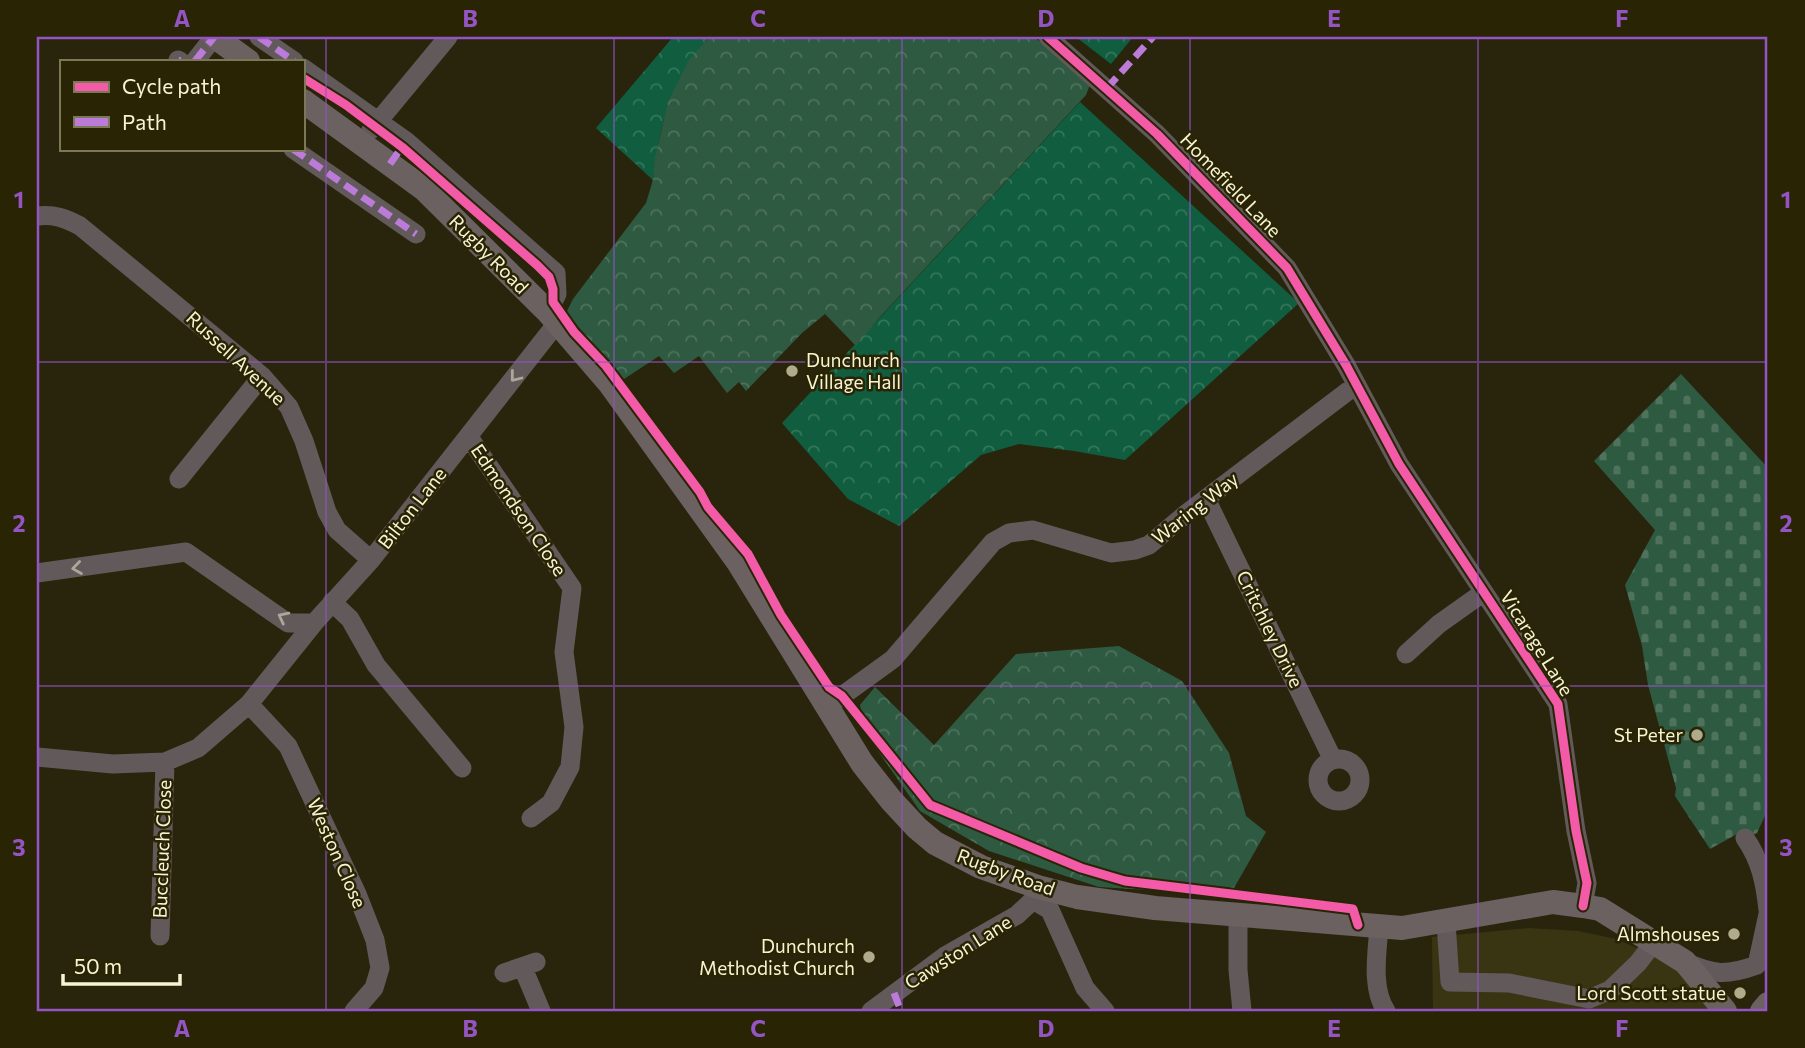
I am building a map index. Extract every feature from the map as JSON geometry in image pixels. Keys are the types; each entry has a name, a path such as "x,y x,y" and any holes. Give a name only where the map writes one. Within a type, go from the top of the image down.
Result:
{"main road":[{"path":"214,37 247,60"},
{"name":"Rugby Road","path":"304,102 424,189 552,318 610,384 738,562 862,763 891,800 935,843 1035,894 1142,906 1402,928 1553,902 1600,909 1685,962 1725,1011"},
{"path":"1762,1011 1768,1004"}],"street":[{"path":"185,60 214,37"},
{"path":"259,37 293,60"},
{"path":"360,142 449,37"},
{"name":"Homefield Lane","path":"1048,37 1157,134 1287,268 1399,464"},
{"path":"304,69 406,141 556,273 552,318"},
{"path":"390,164 406,141"},
{"path":"294,150 416,234"},
{"name":"Russell Avenue","path":"37,216 65,218 80,226 262,376 289,407 304,441 327,512 337,530 371,560"},
{"name":"Bilton Lane","path":"37,757 113,764 165,762 198,748 248,704 314,622 371,560 469,437 552,318"},
{"path":"179,479 262,376"},
{"name":"Waring Way","path":"828,706 893,659 993,542 1009,533 1033,530 1111,553 1149,545 1356,385"},
{"name":"Edmondson Close","path":"469,437 572,588 564,652 575,726 570,767 551,803 531,818"},
{"name":"Vicarage Lane","path":"1399,464 1558,704 1576,831 1587,883 1583,906"},
{"name":"Critchley Drive","path":"1206,499 1333,760"},
{"path":"37,573 186,552 288,623 314,622"},
{"path":"1406,654 1439,624 1484,592"},
{"path":"332,602 350,619 376,665 462,768"},
{"name":"Weston Close","path":"248,704 288,746 358,894 375,940 380,968 374,988 354,1011"},
{"name":"Buccleuch Close","path":"160,936 165,762"},
{"path":"1685,962 1722,974 1763,969 1767,918 1763,862 1745,838"},
{"path":"1035,894 1050,910 1085,988 1105,1011"},
{"name":"Cawston Lane","path":"871,1011 945,956 1017,915 1035,894"},
{"path":"1238,915 1238,970 1242,1011"},
{"path":"1446,922 1450,982 1508,983 1589,999 1610,990 1638,963 1655,941"},
{"path":"1379,927 1376,968 1381,1003 1386,1011"},
{"path":"521,968 541,1011"}],"shaded area":[{"path":"1529,928 1578,931 1616,939 1671,963 1711,1011 1433,1011 1432,937"}],"green space":[{"path":"673,37 709,37 685,69 669,103 659,140 653,180 596,128"},
{"path":"709,37 1034,37 1091,82 1086,95 856,346 825,314 802,333 746,391 739,382 727,393 699,356 674,373 659,356 624,379 566,313 573,299 646,203 668,102 689,60"},
{"path":"1076,37 1133,37 1111,64"},
{"path":"1080,102 1299,303 1125,460 1019,444 981,455 899,526 848,499 782,423"},
{"path":"1681,374 1768,468 1768,809 1757,833 1745,838 1737,834 1710,849 1675,796 1676,788 1625,585 1655,530 1594,461"},
{"path":"1119,646 1182,681 1229,753 1246,816 1266,832 1230,895 1099,887 989,851 920,811 866,734 860,705 875,687 934,745 1016,654"}],"marked path":[{"path":"196,60 214,37"},
{"path":"259,37 293,60"},
{"path":"1107,88 1153,37"},
{"path":"390,164 404,144"},
{"path":"294,150 416,234"},
{"path":"894,993 901,1011"}],"cycle path":[{"path":"1048,37 1157,134 1287,268 1346,365 1399,464 1558,704 1576,831 1587,883 1583,906"},
{"path":"304,79 346,105 402,147 549,277 553,302 574,332 606,366 700,492 708,507 748,554 781,615 829,687 842,696 930,805 1081,868 1125,881 1353,909 1358,925"}],"place":[{"name":"Dunchurch Village Hall","path":"792,371"},
{"name":"St Peter","path":"1697,735"},
{"name":"Almshouses","path":"1734,934"},
{"name":"Dunchurch Methodist Church","path":"869,957"},
{"name":"Lord Scott statue","path":"1740,993"}]}
